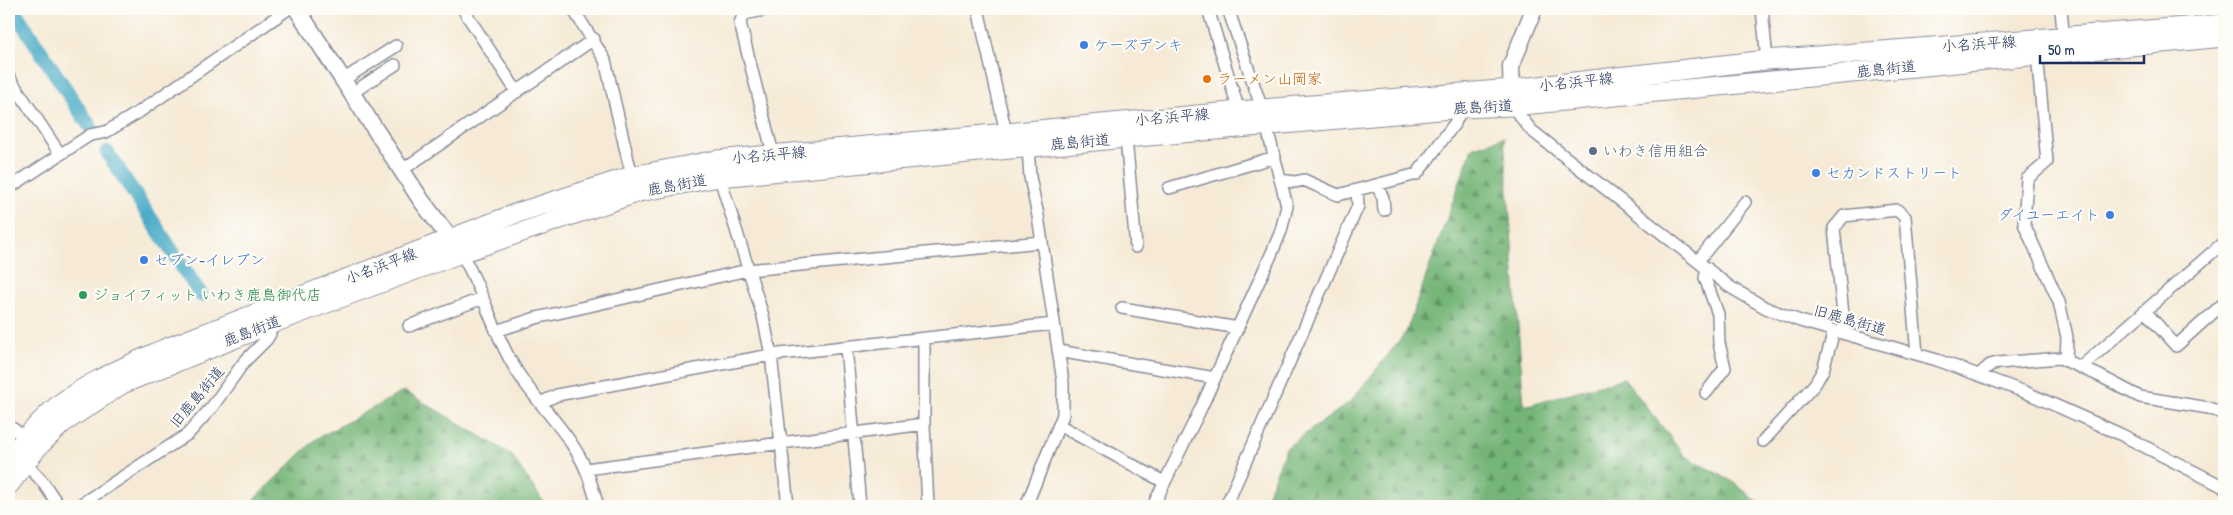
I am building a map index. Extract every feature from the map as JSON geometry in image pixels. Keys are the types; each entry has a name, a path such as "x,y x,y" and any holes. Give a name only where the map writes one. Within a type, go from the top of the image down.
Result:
{"main road":[{"name":"小名浜平線","path":"17,461 31,442 44,417 70,396 110,374 164,349 456,246 517,214 635,184 718,169 1008,141 1239,111 1264,118 1512,98 1767,60 2064,45 2224,24"},
{"name":"鹿島街道","path":"1008,141 1028,147 1126,138 1264,118 1462,108 1512,98 2037,54 2064,45 2224,37"},
{"name":"鹿島街道","path":"31,442 122,384 456,246"},
{"path":"9,486 17,461"}],"street":[{"path":"9,188 90,136 106,132 139,112 288,9"},
{"path":"297,9 402,170 473,273 496,331 518,373 570,442 586,469 598,506"},
{"path":"463,9 517,92"},
{"path":"573,9 594,39 605,60 635,184"},
{"path":"769,9 744,14 740,23 771,146"},
{"path":"978,9 1008,141"},
{"path":"1208,9 1239,111"},
{"path":"1153,506 1238,328 1281,231 1286,206 1264,118 1228,9"},
{"path":"1512,98 1511,66 1534,9"},
{"path":"1762,9 1767,60"},
{"path":"2061,9 2064,45"},
{"path":"402,170 594,39"},
{"path":"348,87 396,46"},
{"path":"2037,54 2047,162 2027,179 2024,224 2059,302 2067,336 2066,360"},
{"path":"348,87 395,65"},
{"path":"9,77 60,154"},
{"name":"旧鹿島街道","path":"1512,98 1531,130 1730,286 1766,308 1840,332 1918,354 2024,392 2120,434 2224,487"},
{"path":"1280,180 1295,182 1304,180 1338,195 1420,172 1456,123 1462,108"},
{"path":"1126,138 1136,247"},
{"path":"1026,506 1063,415 1063,382 1030,177 1028,147"},
{"path":"1169,188 1275,157"},
{"path":"718,169 762,316 770,355 788,506"},
{"path":"1377,185 1383,198 1384,210"},
{"path":"1226,506 1358,206 1357,190"},
{"path":"1706,393 1726,364 1719,342 1718,314 1705,278 1703,265 1745,202"},
{"path":"1764,441 1816,384 1840,332 1834,228 1844,216 1897,210 1905,217 1918,354"},
{"path":"496,331 536,318 748,270 1041,242"},
{"path":"2081,367 2224,242"},
{"path":"409,326 483,298"},
{"path":"2145,311 2176,346 2224,303"},
{"path":"1122,308 1238,328"},
{"path":"540,403 557,395 770,355 1054,324"},
{"name":"旧鹿島街道","path":"78,506 188,434 212,407 244,362 270,334 268,325"},
{"path":"924,339 924,424 928,506"},
{"path":"846,347 860,506"},
{"path":"1058,352 1215,378"},
{"path":"1979,375 1990,365 1998,363 2055,358 2066,360 2140,397 2210,408 2224,414"},
{"path":"586,469 924,424"},
{"path":"9,426 31,442"},
{"path":"1059,426 1164,482"},
{"path":"17,461 42,481 59,506"}],"green space":[{"path":"1504,137 1524,406 1624,378 1685,456 1735,483 1762,506 1263,506 1286,448 1351,401 1406,332 1472,148"},
{"path":"404,391 511,454 546,506 247,506 316,439"}],"waterway":[{"path":"13,9 91,128"},
{"path":"107,152 201,295"}],"place":[{"name":"ケーズデンキ","path":"1084,45"},
{"name":"ラーメン山岡家","path":"1207,79"},
{"name":"いわき信用組合","path":"1593,151"},
{"name":"セカンドストリート","path":"1816,173"},
{"name":"ダイユーエイト","path":"2110,215"},
{"name":"セブン-イレブン","path":"144,260"},
{"name":"ジョイフィット いわき鹿島御代店","path":"83,295"}]}
